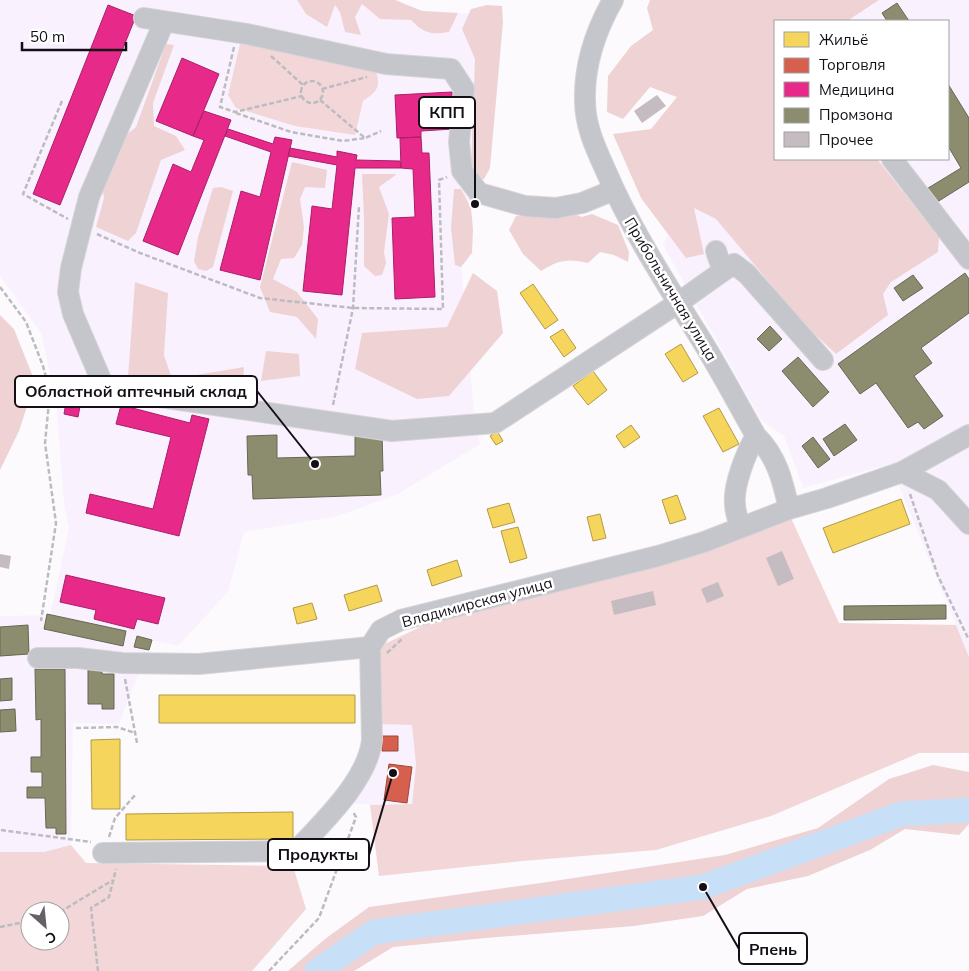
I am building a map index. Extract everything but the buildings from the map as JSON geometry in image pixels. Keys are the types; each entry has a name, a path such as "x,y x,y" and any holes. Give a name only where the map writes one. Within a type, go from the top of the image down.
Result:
{"street":[{"name":"Прибольничная улица","path":"613,0 603,18 589,58 585,100 588,126 614,190 647,252 720,370 756,436 764,444 777,464 789,509"},
{"path":"144,18 237,32 379,63 451,69 464,89 459,142 462,171 478,193 525,206 556,208 582,202 614,190"},
{"path":"164,22 89,197 71,268 68,292 73,314 105,389 392,431 495,423 734,264 747,274 823,360"},
{"path":"893,160 969,259"},
{"path":"716,251 723,271"},
{"path":"789,509 902,472 969,435"},
{"path":"740,527 734,502 741,474 756,436"},
{"path":"902,472 938,490 969,524"},
{"name":"Владимирская улица","path":"370,647 381,630 401,620 658,556 704,542 789,509"},
{"path":"38,658 78,658 122,663 199,664 370,647 371,754 345,798 296,851 112,853"}],"path":[{"path":"237,32 220,107 291,132 343,141 365,138 381,131"},
{"path":"268,54 303,86"},
{"path":"322,89 367,77"},
{"path":"312,81 319,84 322,89 320,100 313,103 306,102 302,96 301,90 303,86 312,81"},
{"path":"235,112 302,96"},
{"path":"320,100 365,138"},
{"path":"62,101 23,194 82,227 140,253 260,298 353,308 443,309 439,180 462,171"},
{"path":"330,422 353,308 359,206"},
{"path":"0,287 26,322 43,366 50,392 45,443 56,523 41,621"},
{"path":"902,472 938,576 969,640"},
{"path":"370,667 410,632"},
{"path":"122,663 137,743"},
{"path":"76,728 117,727 135,733"},
{"path":"98,971 91,908 109,897 114,879 112,853 115,818 136,794"},
{"path":"270,971 319,918 356,817 345,798"},
{"path":"1,830 96,843 112,853"},
{"path":"70,906 114,879"},
{"path":"0,927 20,922"}],"shaded area":[{"path":"0,0 395,0 422,11 495,15 484,179 471,208 456,202 475,425 480,444 398,494 338,516 244,532 228,592 178,646 152,640 119,724 73,723 71,845 44,852 0,852 0,616 50,615 69,528 64,504 56,399 41,333 0,276"},
{"path":"297,0 395,0 422,11 458,13 449,32 432,33 420,28 411,20 380,19 362,4 355,17 361,35 345,32 340,12 335,5 327,27 306,14"},
{"path":"650,0 879,0 849,20 774,20 774,160 878,160 939,237 938,252 891,282 883,294 888,315 836,354 805,325 716,219 694,208 704,254 686,258 641,198 613,134 651,129 677,97 650,87 623,119 607,112 608,76 631,46 653,30 647,8"},
{"path":"855,0 969,0 969,657 890,464 803,488 784,436 761,420 663,245 757,61 774,160 949,160 949,20 823,20"},
{"path":"487,5 502,6 503,22 490,168 484,179 477,179 471,169 475,59 462,29 471,9"},
{"path":"243,42 376,71 377,89 363,101 355,135 295,126 236,108 228,95 240,44"},
{"path":"166,44 174,45 153,103 154,126 176,136 185,150 161,160 136,233 128,241 96,227 104,198 101,180 119,141 136,127"},
{"path":"292,162 327,170 325,188 305,187 300,199 304,227 302,245 294,258 281,259 273,279 297,292 318,319 316,339 297,317 270,312 260,287"},
{"path":"362,174 397,174 379,187 389,214 384,252 386,263 382,275 375,276 364,266"},
{"path":"221,187 233,191 213,267 206,271 198,269 194,261 198,237 213,188"},
{"path":"454,189 461,189 471,208 473,229 472,253 461,267 455,265 451,228"},
{"path":"568,212 582,217 592,214 618,225 629,252 628,262 614,255 600,252 588,263 563,261 541,271 523,254 509,230 516,216 546,217"},
{"path":"473,273 497,291 503,333 449,396 417,399 355,369 362,333 447,327"},
{"path":"135,282 168,293 164,355 172,379 244,367 242,395 167,408 135,393 128,377"},
{"path":"0,315 14,329 35,382 19,431 0,470"},
{"path":"266,351 299,354 300,376 261,381"},
{"path":"791,518 839,623 956,625 969,657 969,753 919,753 771,816 656,850 522,861 379,876 370,805 412,804 416,765 412,725 378,724 378,647 431,622"},
{"path":"378,724 412,725 416,765 412,804 370,805 350,803"},
{"path":"933,765 969,772 969,824 959,835 905,829 870,850 808,876 747,889 703,916 634,926 393,947 354,971 288,971 325,939 369,907 725,855 818,828 889,779"},
{"path":"71,845 86,863 293,866 306,909 252,971 0,971 0,852 44,852"}],"waterway":[{"path":"317,971 374,932 703,887 901,814 969,810"}],"place":[{"name":"КПП","path":"475,204"},
{"name":"Областной аптечный склад","path":"315,464"},
{"name":"Продукты","path":"393,773"},
{"name":"Рпень","path":"703,887"}]}
